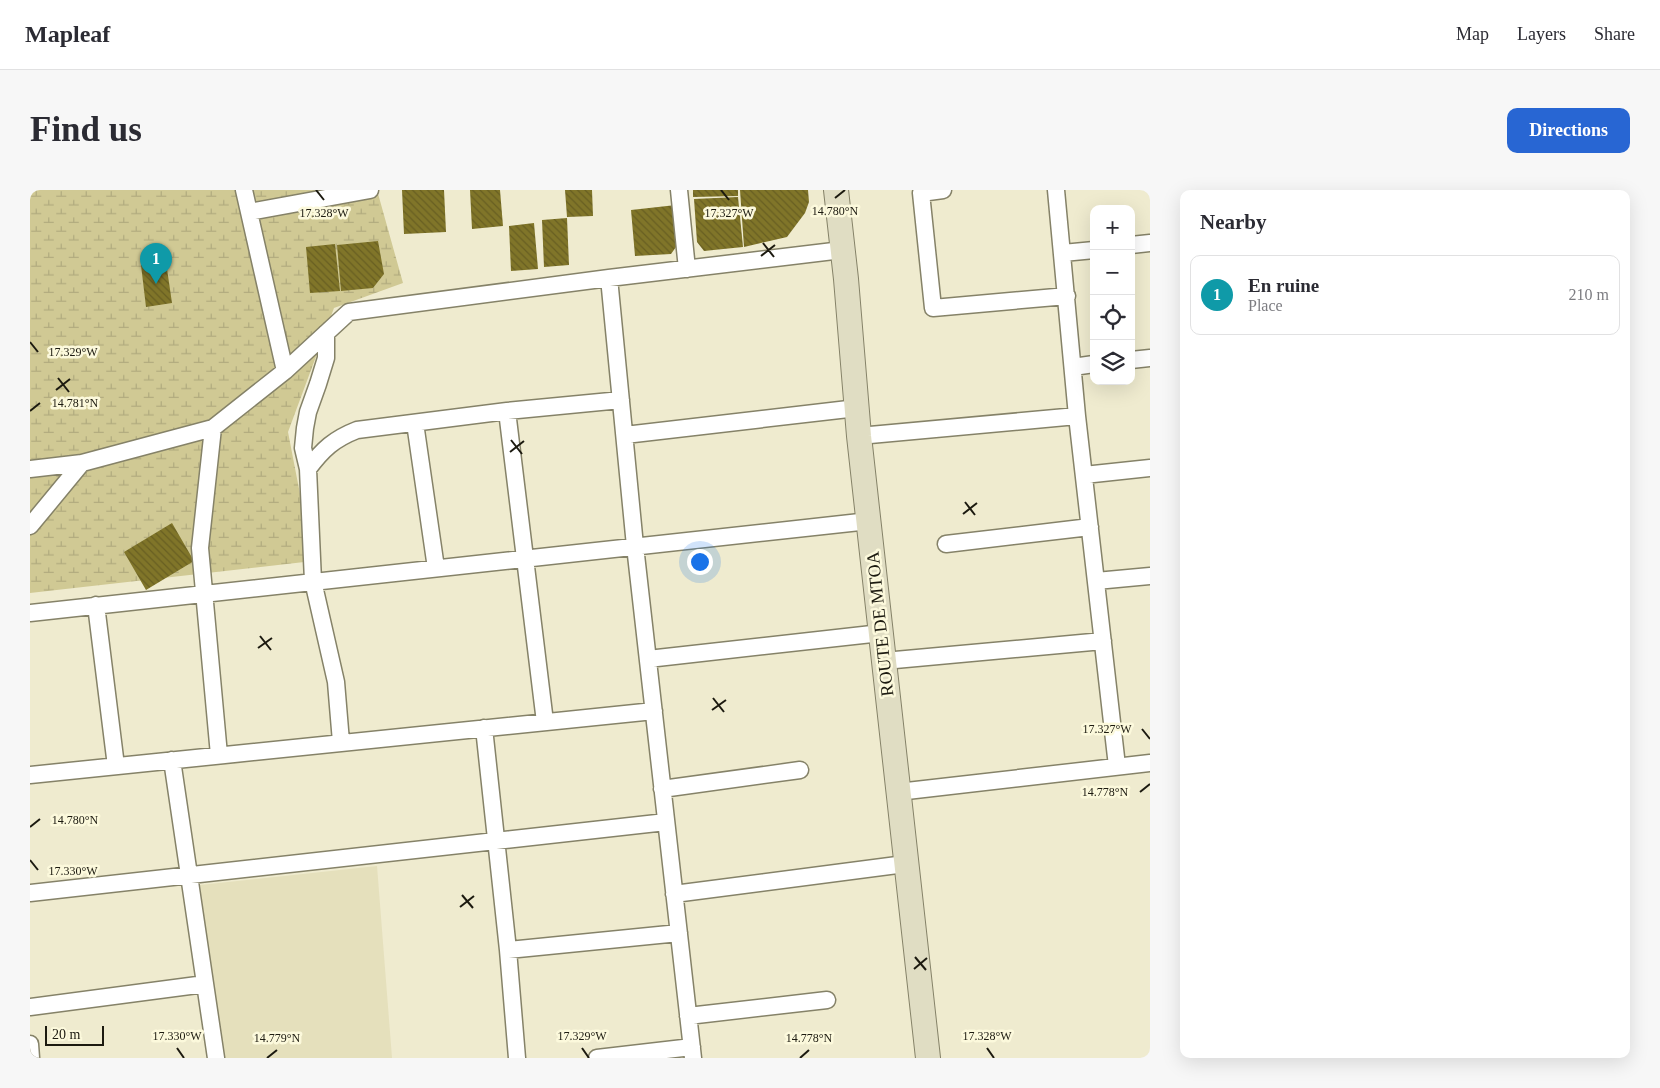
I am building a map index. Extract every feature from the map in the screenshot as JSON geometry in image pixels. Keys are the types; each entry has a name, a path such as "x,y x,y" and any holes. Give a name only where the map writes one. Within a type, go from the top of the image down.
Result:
{"street":[{"path":"244,190 285,371"},
{"path":"248,212 370,190"},
{"path":"679,190 687,268"},
{"name":"ROUTE DE MTOA","path":"836,190 859,436 928,1058"},
{"path":"943,190 920,193 933,308 1067,296"},
{"path":"1056,190 1077,416 1117,766"},
{"path":"1135,245 1150,243"},
{"path":"30,470 82,463 213,428 285,371 349,312 842,250"},
{"path":"1063,253 1090,250"},
{"path":"597,1058 692,1053 635,546 610,278"},
{"path":"326,333 326,358 308,412 304,428 303,448 308,469 313,582 336,682 341,742"},
{"path":"1135,360 1150,358"},
{"path":"1073,367 1090,365"},
{"path":"308,469 328,445 340,436 357,430 508,411 621,400"},
{"path":"625,435 857,408"},
{"path":"508,411 545,722"},
{"path":"859,436 1077,416"},
{"path":"415,423 436,568"},
{"path":"213,428 200,548 219,755"},
{"path":"30,526 82,463"},
{"path":"1084,476 1150,468"},
{"path":"30,613 868,520"},
{"path":"946,544 1090,528"},
{"path":"1096,581 1150,576"},
{"path":"96,605 116,766"},
{"path":"648,659 881,634"},
{"path":"884,661 1103,641"},
{"path":"30,775 654,711"},
{"path":"484,728 508,950 517,1058"},
{"path":"172,760 216,1058"},
{"path":"898,792 1117,766 1150,764"},
{"path":"662,788 800,770"},
{"path":"30,893 666,822"},
{"path":"674,894 905,864"},
{"path":"508,950 679,934"},
{"path":"30,1007 205,984"},
{"path":"688,1016 827,1000"},
{"path":"30,1044 32,1058"}],"shaded area":[{"path":"377,866 392,1058 223,1058 200,885"}],"green space":[{"path":"30,190 377,190 403,283 334,308 288,432 313,561 30,593"}],"building":[{"path":"402,190 444,190 446,232 404,234"},
{"path":"470,190 500,190 503,226 472,229"},
{"path":"565,190 592,190 593,216 567,217"},
{"path":"693,190 738,190 738,196 693,197"},
{"path":"740,190 808,190 809,202 805,213 787,237 744,247"},
{"path":"738,197 743,247 704,251 697,242 694,199"},
{"path":"676,205 681,240 671,254 635,256 631,210"},
{"path":"567,218 569,265 544,267 542,220"},
{"path":"534,223 538,269 511,271 509,226"},
{"path":"378,241 384,274 373,288 341,291 337,245"},
{"path":"335,244 340,291 310,293 306,247"},
{"path":"166,262 172,303 146,307 141,265"},
{"path":"172,523 194,561 146,590 124,552"}],"place":[{"name":"En ruine","path":"156,284"}]}
